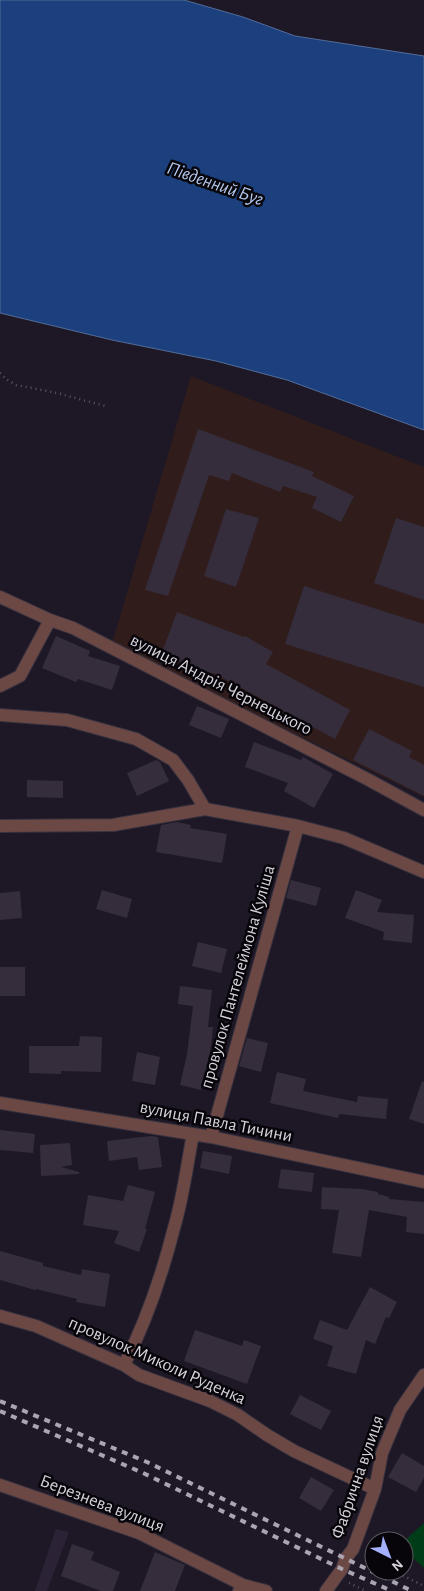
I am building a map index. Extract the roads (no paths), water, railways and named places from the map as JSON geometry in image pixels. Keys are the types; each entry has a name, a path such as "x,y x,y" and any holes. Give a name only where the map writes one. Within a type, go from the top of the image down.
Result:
{"street":[{"name":"вулиця Андрія Чернецького","path":"0,597 50,620 73,628 424,810"},
{"path":"0,686 20,676 50,620"},
{"path":"0,715 67,720 136,739 173,760 188,780 205,809"},
{"path":"0,826 113,825 205,809 298,826 344,838 424,872"},
{"name":"провулок Пантелеймона Куліша","path":"211,1137 298,826"},
{"name":"вулиця Павла Тичини","path":"0,1103 211,1137 424,1182"},
{"path":"124,1365 158,1283 175,1227 193,1134"},
{"name":"провулок Миколи Руденка","path":"0,1316 36,1326 124,1365 138,1375 210,1401 238,1415 294,1451 374,1489"},
{"name":"Фабрична вулиця","path":"326,1591 342,1569 352,1549 374,1489 382,1453 400,1410 424,1375"},
{"name":"Березнева вулиця","path":"0,1485 139,1533 241,1588"},
{"path":"241,1588 266,1591"}],"water":[{"name":"Південний Буг","path":"0,0 184,0 243,17 295,36 424,56 424,430 287,380 216,361 112,340 0,313"}],"railway":[{"path":"0,1401 147,1462 412,1591"},
{"path":"0,1411 143,1473 342,1569 392,1591"}]}
